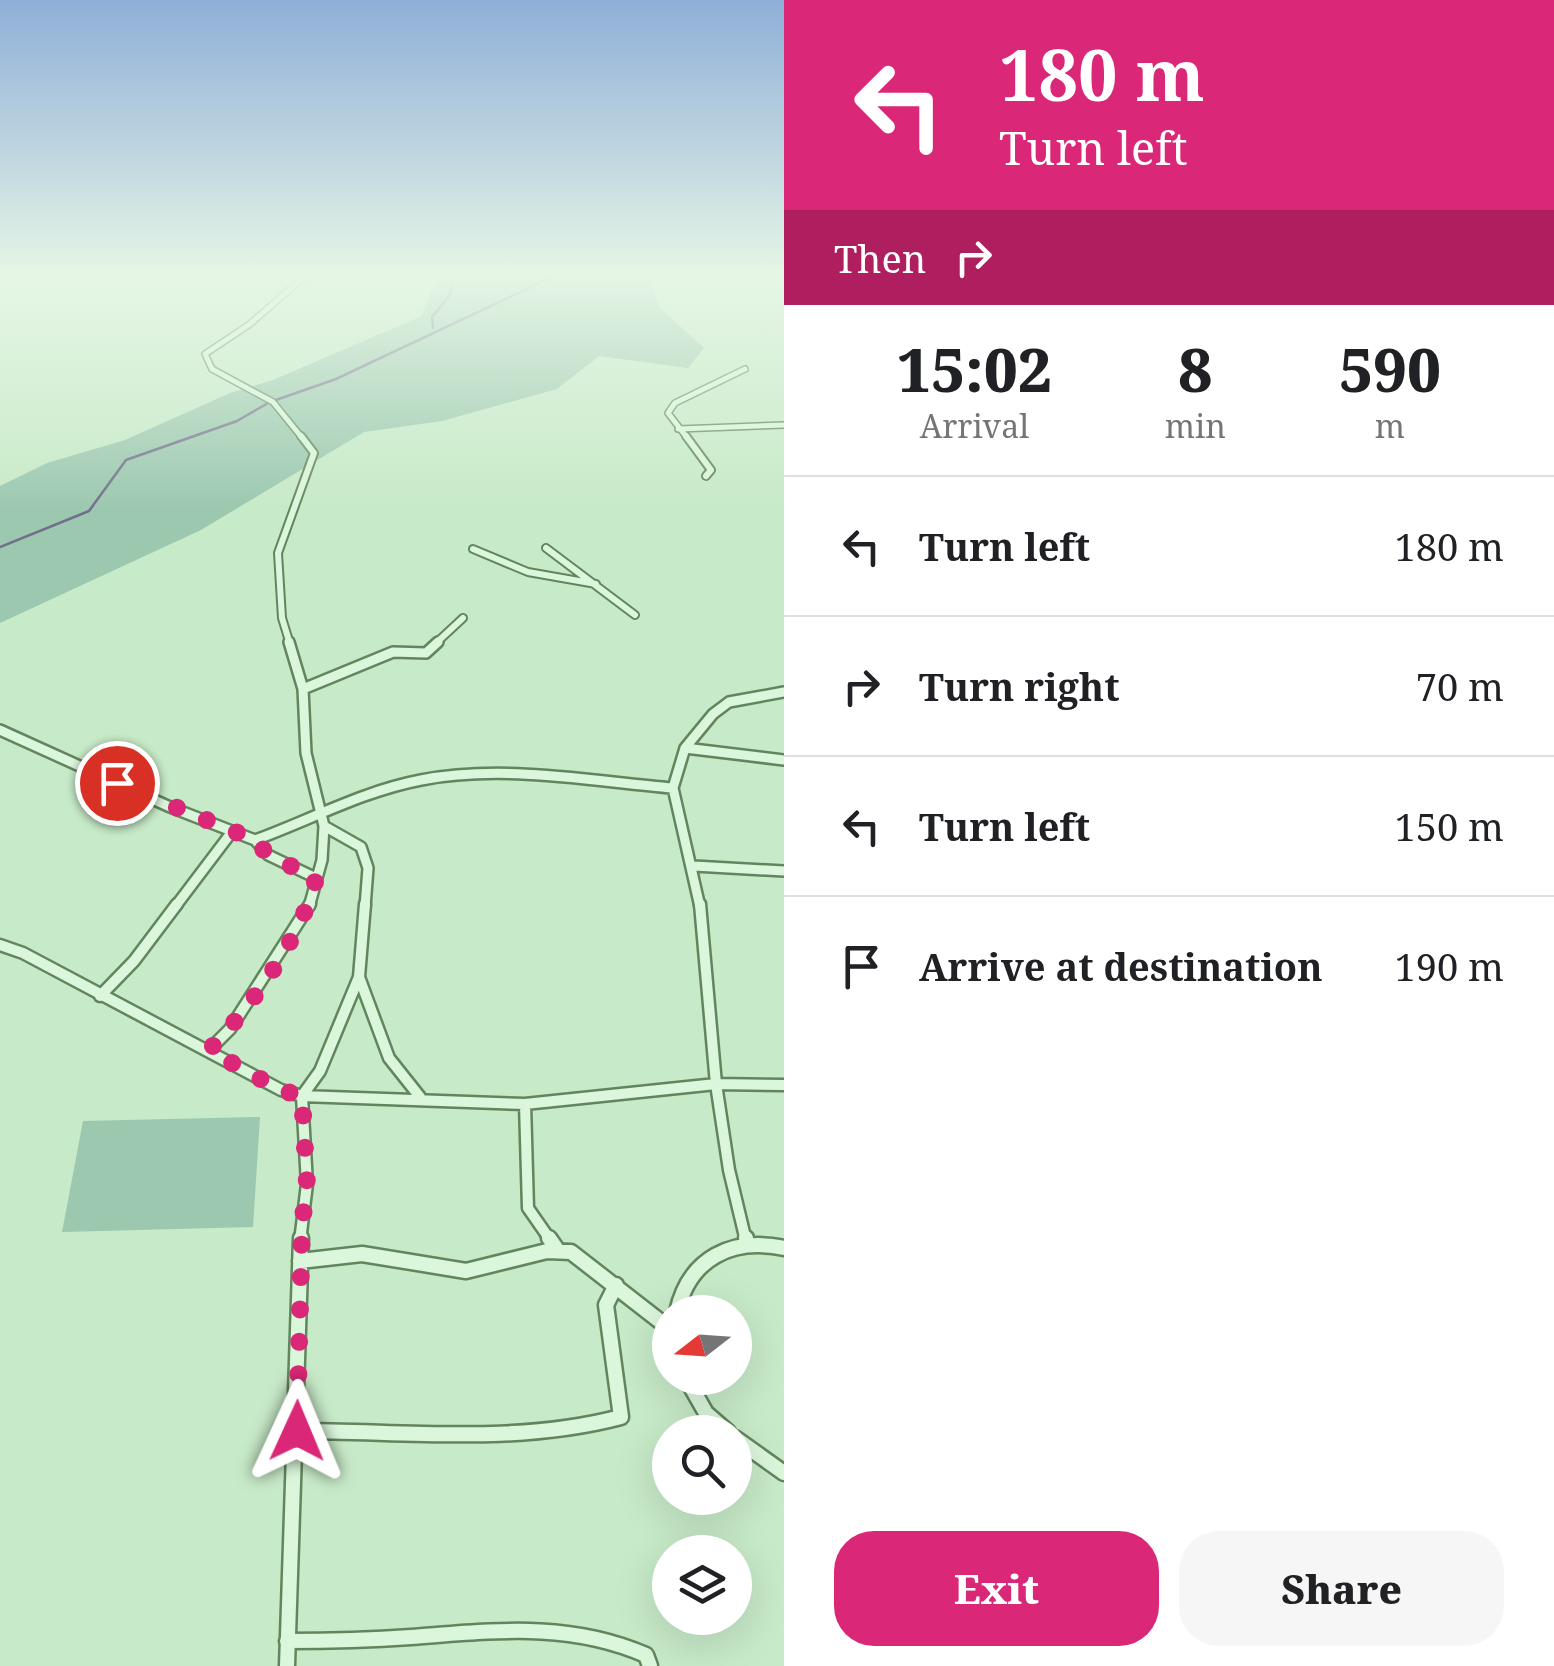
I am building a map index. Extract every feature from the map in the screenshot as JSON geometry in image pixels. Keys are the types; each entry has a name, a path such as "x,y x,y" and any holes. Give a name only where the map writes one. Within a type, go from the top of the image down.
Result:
{"street":[{"path":"205,355 212,369 272,402 314,454 278,553 285,635 302,690 306,752 322,821 322,860 308,912 230,1029 209,1050"},
{"path":"706,476 710,470 668,413 675,402 745,369"},
{"path":"678,429 784,425"},
{"path":"546,548 634,615"},
{"path":"473,549 528,572 596,584"},
{"path":"302,690 393,652 426,653 462,618"},
{"path":"747,1243 729,1170 716,1084 694,866 673,788 685,748 712,714 729,702 784,692"},
{"path":"0,730 231,833 255,840 322,821 378,790 423,779 472,774 673,788"},
{"path":"685,748 784,760"},
{"path":"287,1666 300,1261 307,1184 302,1096 320,1071 359,977 368,868 361,847 322,821"},
{"path":"100,996 134,961 231,833"},
{"path":"255,840 268,855 316,878"},
{"path":"694,866 784,872"},
{"path":"0,945 23,953 280,1090 302,1096 525,1104 716,1084 784,1086"},
{"path":"359,977 388,1056 404,1084 423,1098"},
{"path":"525,1104 528,1208 556,1248"},
{"path":"682,1295 689,1276 708,1257 747,1243 784,1248"},
{"path":"300,1261 344,1253 477,1270 556,1248 571,1252 652,1314"},
{"path":"297,1431 468,1435 547,1431 621,1417 606,1305 616,1285"},
{"path":"752,1450 784,1473"},
{"path":"287,1641 428,1636 524,1626 614,1641 646,1655 650,1666"}],"green space":[{"path":"332,355 699,355 688,368 599,356 557,389 442,421 364,432 201,530 0,623 0,486 47,463 125,440 230,393"},
{"path":"260,1117 253,1227 62,1232 83,1121"}],"waterway":[{"path":"276,400 336,379 387,355"},
{"path":"0,547 89,511 126,460 237,421 268,403"}],"route":[{"path":"117,783 255,840 268,855 316,878 308,912 230,1029 209,1050 280,1090 302,1096 307,1184 302,1225 297,1431"}]}
